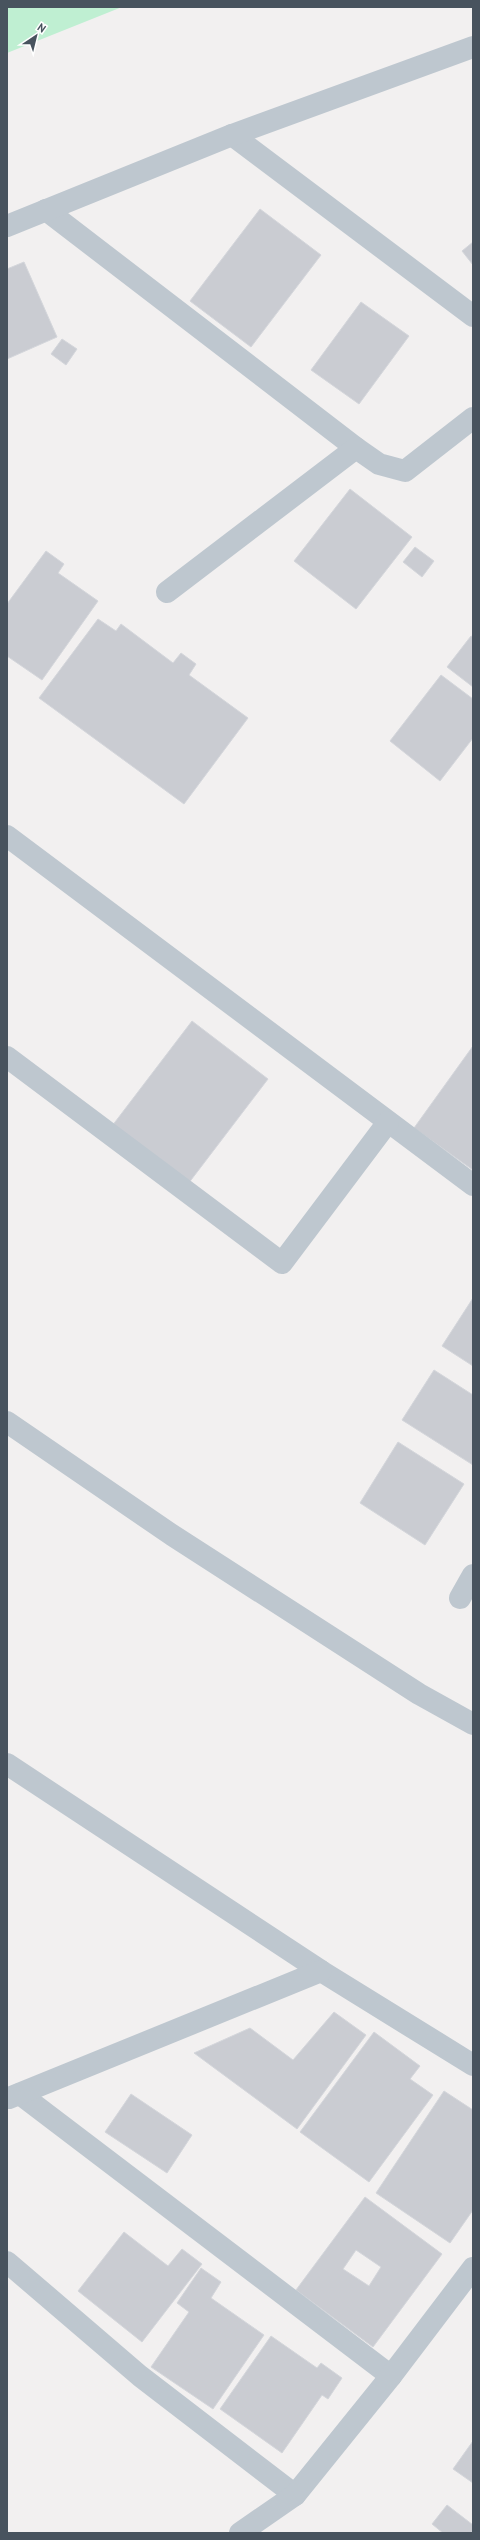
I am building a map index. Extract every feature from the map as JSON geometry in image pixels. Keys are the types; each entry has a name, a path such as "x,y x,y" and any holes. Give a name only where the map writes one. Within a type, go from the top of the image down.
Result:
{"street":[{"path":"7,226 232,135 473,47"},
{"path":"232,135 473,316"},
{"path":"46,210 356,448 380,464 404,471 473,418"},
{"path":"167,592 356,448"},
{"path":"7,836 473,1185"},
{"path":"7,1057 282,1264 388,1122"},
{"path":"7,1422 172,1535 419,1694 473,1724"},
{"path":"460,1598 473,1575"},
{"path":"7,1764 320,1971 473,2065"},
{"path":"14,2097 320,1971"},
{"path":"14,2097 391,2376"},
{"path":"7,2262 140,2376 294,2495"},
{"path":"240,2533 294,2495 391,2376 473,2268"}],"green space":[{"path":"7,7 122,7 7,53"}],"building":[{"path":"260,209 321,255 251,347 190,301"},
{"path":"473,242 473,265 462,251"},
{"path":"24,262 57,337 7,359 7,269"},
{"path":"361,302 409,336 359,404 311,370"},
{"path":"62,339 77,349 66,365 51,354"},
{"path":"350,489 412,537 356,609 294,561"},
{"path":"415,547 434,561 422,577 403,562"},
{"path":"46,551 64,564 58,573 98,601 42,680 7,656 7,604"},
{"path":"98,619 116,631 121,624 173,663 181,653 196,664 189,675 248,718 184,804 39,698"},
{"path":"471,636 473,637 473,687 447,667"},
{"path":"441,675 473,699 473,738 440,781 390,741"},
{"path":"192,1021 268,1079 188,1184 112,1126"},
{"path":"473,1046 473,1170 414,1128"},
{"path":"473,1298 473,1366 442,1346"},
{"path":"434,1370 473,1395 473,1465 402,1420"},
{"path":"398,1442 464,1484 425,1545 360,1503"},
{"path":"334,2012 366,2035 297,2129 194,2053 250,2028 293,2060"},
{"path":"374,2032 420,2066 410,2079 433,2095 369,2182 300,2132"},
{"path":"444,2091 473,2110 473,2210 450,2243 376,2193"},
{"path":"131,2094 192,2135 167,2173 105,2132"},
{"path":"365,2197 442,2254 373,2347 296,2290","holes":["356,2250 381,2267 369,2286 343,2269"]},
{"path":"124,2232 168,2266 182,2249 202,2264 142,2342 78,2291"},
{"path":"201,2268 221,2282 211,2298 264,2335 213,2409 151,2367 189,2312 177,2303"},
{"path":"271,2336 317,2368 321,2363 342,2378 328,2399 322,2395 282,2453 220,2409"},
{"path":"473,2441 473,2483 453,2469"},
{"path":"447,2505 473,2525 473,2533 443,2533 432,2524"}]}
